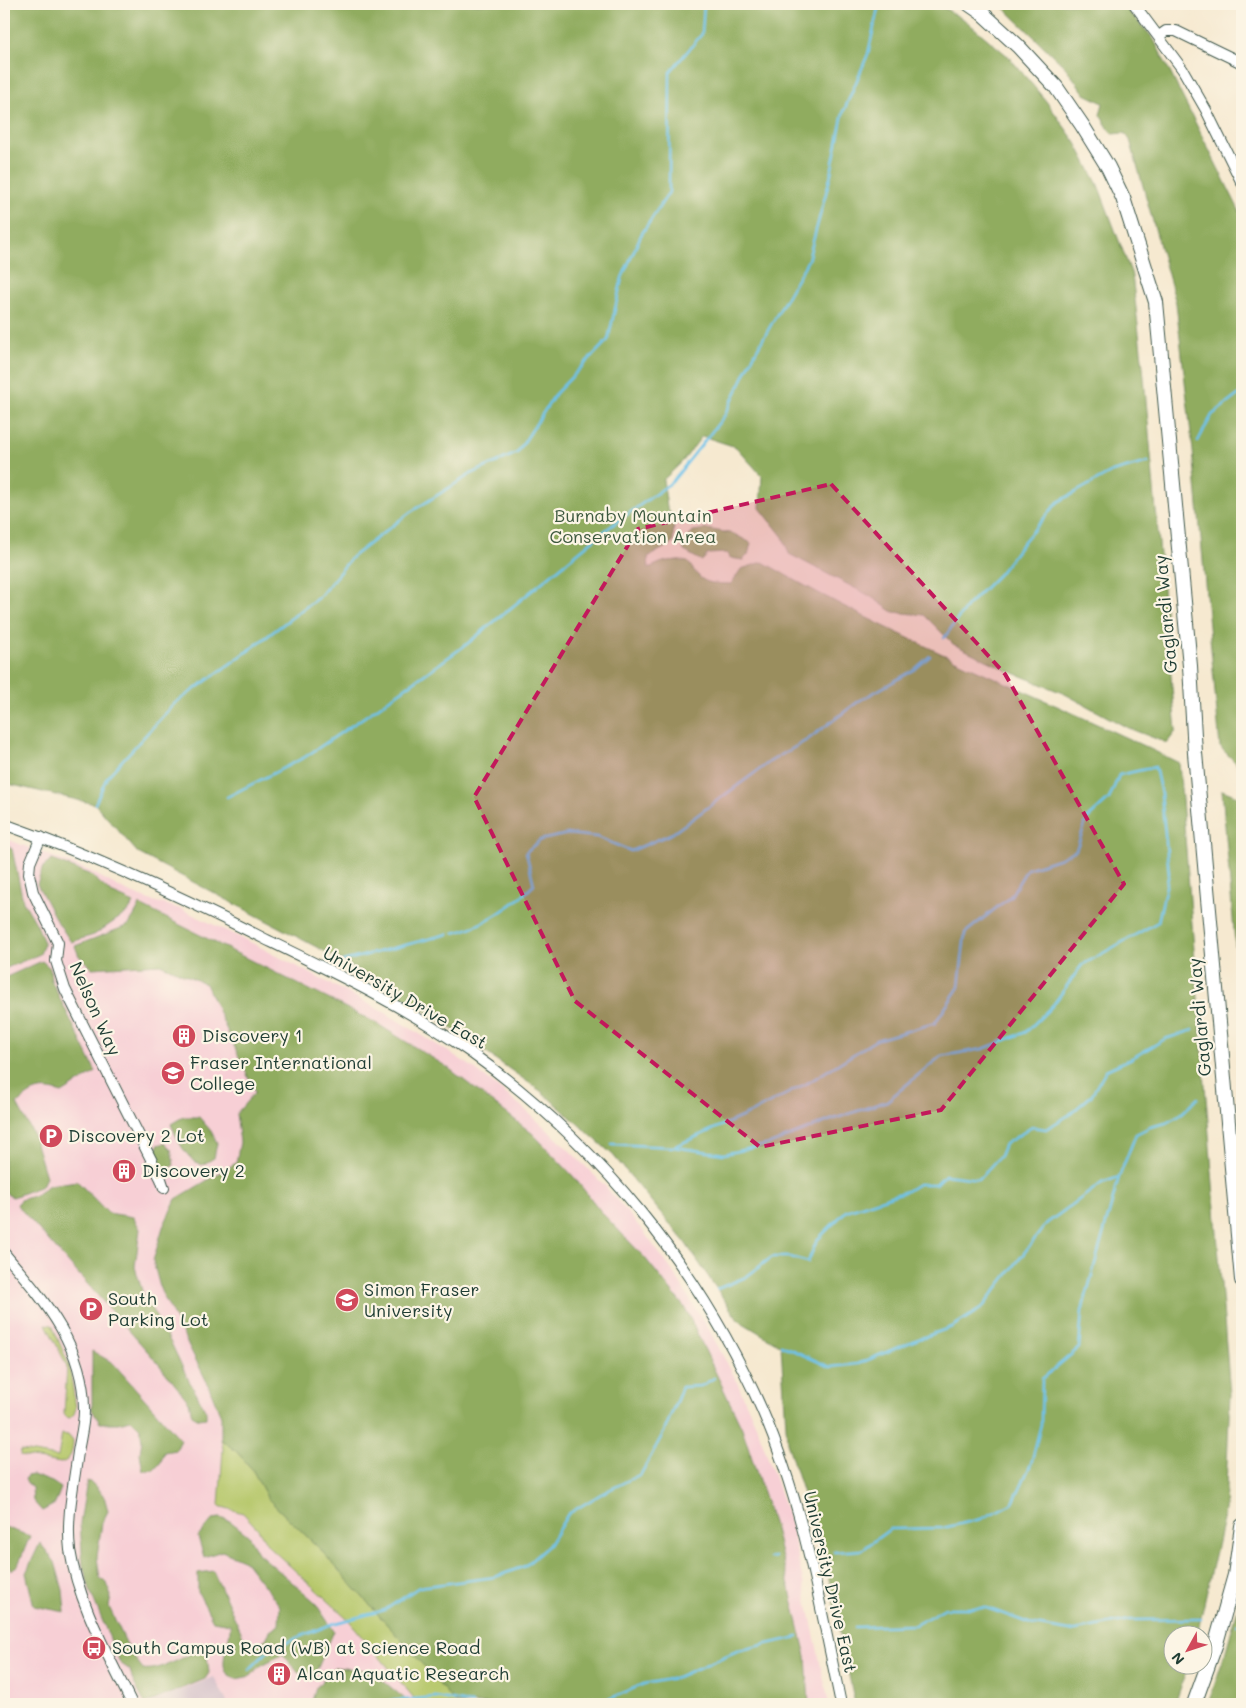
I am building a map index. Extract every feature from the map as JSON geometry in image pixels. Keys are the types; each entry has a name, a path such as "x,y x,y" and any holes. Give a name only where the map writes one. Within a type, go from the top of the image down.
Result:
{"main road":[{"name":"Gaglardi Way","path":"970,4 1018,46 1056,87 1082,125 1108,167 1123,198 1156,302 1190,666 1195,753 1242,1280"},
{"path":"1194,1704 1216,1643 1235,1576 1242,1526"}],"street":[{"path":"1134,4 1183,70 1206,110 1242,183"},
{"path":"1159,36 1166,31 1176,31 1242,63"},
{"name":"University Drive East","path":"4,824 41,837 172,892 314,963 432,1028 468,1051 536,1104 570,1134 615,1180 656,1231 714,1315 741,1364 763,1412 789,1481 804,1533 841,1704"},
{"name":"Nelson Way","path":"41,837 30,863 30,878 33,892 58,942 56,961 65,988 164,1188"},
{"path":"4,1252 56,1318 78,1362 84,1411 70,1519 70,1548 74,1573 87,1608 132,1704"}],"highlighted area":[{"path":"831,484 1005,674 1124,884 941,1110 760,1147 575,1001 474,797 638,529"}],"shaded area":[{"name":"Simon Fraser University","path":"4,838 90,871 124,890 146,899 181,909 258,946 384,1012 468,1064 520,1105 604,1185 643,1231 671,1269 709,1330 736,1380 759,1432 791,1525 829,1704 4,1704"},
{"path":"214,1677 228,1704 148,1704"}],"green space":[{"name":"Burnaby Mountain Conservation Area","path":"4,4 937,4 966,21 1009,57 1046,101 1076,143 1098,185 1132,275 1143,367 1176,731 1167,743 1128,728 1065,694 1009,671 953,644 924,615 893,612 870,596 789,554 783,537 760,508 762,476 736,447 702,436 683,461 663,480 667,507 674,518 673,543 648,557 649,568 668,561 688,562 697,575 705,581 731,584 741,569 763,562 865,617 1179,763 1230,1394 1225,1511 1199,1626 1164,1626 1164,1676 1185,1676 1175,1704 855,1704 828,1575 787,1442 781,1346 738,1320 684,1241 613,1155 542,1092 427,1011 343,961 138,853 95,804 4,783"},
{"path":"1000,4 1122,4 1153,38 1242,216 1242,769 1220,747 1193,451 1176,303 1130,140 1125,133 1112,134 1100,115 1103,103 1085,94 1066,68"},
{"path":"707,529 734,534 751,543 748,555 743,560 730,558 727,553 708,554 702,561 684,551 683,546 693,531"},
{"path":"1222,790 1242,798 1242,1025"},
{"path":"4,843 12,849 23,901 37,925 44,943 40,954 4,969"},
{"path":"52,860 91,875 111,893 134,903 128,912 94,935 71,942 55,918 37,884 43,867"},
{"path":"140,905 374,1022 447,1067 533,1134 573,1176 603,1214 645,1258 685,1308 742,1428 775,1529 806,1656 809,1704 456,1704 319,1548 268,1499 252,1469 236,1451 221,1439 221,1416 207,1382 161,1291 153,1261 163,1227 176,1199 236,1163 240,1142 236,1114 255,1092 206,984 160,964 92,968 79,956 75,946 129,925"},
{"path":"42,961 50,968 51,980 96,1072 62,1093 48,1090 37,1091 28,1095 17,1104 33,1134 46,1177 42,1186 13,1197 4,1190 4,978"},
{"path":"183,1117 199,1117 211,1131 217,1143 214,1158 202,1165 187,1154 171,1124"},
{"path":"165,1143 171,1149 174,1165 167,1170 160,1166 156,1160 158,1145"},
{"path":"77,1181 108,1213 133,1217 140,1229 135,1267 143,1294 206,1411 206,1418 199,1419 192,1415 189,1402 157,1362 17,1205 20,1200 36,1195 49,1185"},
{"path":"46,1324 52,1325 69,1365 76,1408 70,1418 64,1414 67,1366"},
{"path":"92,1351 113,1363 181,1440 176,1450 164,1452 161,1462 154,1470 143,1471 140,1453 142,1440 140,1428 131,1420 118,1423 100,1423 92,1410"},
{"path":"62,1434 68,1435 73,1441 71,1455 64,1462 20,1456 21,1451 58,1457"},
{"path":"221,1439 236,1451 252,1469 268,1499 319,1548 456,1704 419,1704 346,1617 268,1546 258,1529 243,1513 219,1506 223,1449"},
{"path":"33,1475 52,1482 61,1488 55,1504 42,1511 33,1501 32,1488 25,1480 27,1476"},
{"path":"87,1481 92,1483 104,1496 108,1511 102,1523 97,1557 100,1579 105,1581 111,1596 109,1607 131,1653 143,1669 150,1669 175,1662 206,1646 209,1673 205,1679 145,1704 133,1681 130,1670 120,1663 91,1593 83,1566 80,1523"},
{"path":"220,1518 230,1521 248,1535 258,1553 314,1601 334,1631 316,1672 300,1674 283,1654 260,1666 251,1676 236,1679 226,1672 224,1661 230,1624 213,1621 198,1592 198,1573 213,1571 249,1649 266,1639 270,1631 279,1625 280,1606 245,1561 222,1551 204,1557 198,1537 213,1519"},
{"path":"4,1527 30,1536 18,1565 11,1570 4,1556"},
{"path":"40,1543 55,1562 63,1590 65,1612 34,1606 26,1573"},
{"path":"1242,1594 1242,1704 1208,1704 1225,1654"},
{"path":"334,1667 371,1671 411,1704 311,1704 316,1688"}],"waterway":[{"path":"95,804 107,777 174,704 320,596 352,557 409,513 471,474 517,453 556,393 608,340 622,278 641,235 669,192 670,72 702,34 704,4"},
{"path":"227,797 305,757 373,711 467,644 603,532 672,482 725,415 755,353 808,260 830,178 843,113 868,54 879,4"},
{"path":"1198,441 1212,415 1242,392"},
{"path":"944,638 967,606 999,574 1058,502 1112,472 1148,462"},
{"path":"454,933 476,926 497,914 534,885 526,852 540,840 568,834 597,837 631,851 673,833 771,761 807,740 859,701 914,670 930,656"},
{"path":"1238,752 1242,745"},
{"path":"612,1144 673,1147 724,1154 770,1144 887,1101 941,1056 983,1049 1026,1032 1053,1005 1082,965 1158,922 1169,873 1161,794 1155,767 1119,775 1109,799 1087,819 1076,850 1061,858 1027,869 1010,897 965,933 959,987 935,1023 876,1040 811,1081 753,1112 673,1147"},
{"path":"343,961 448,934"},
{"path":"717,1289 746,1277 772,1257 790,1257 808,1262 817,1240 846,1211 907,1191 918,1184 936,1184 945,1175 979,1179 1000,1156 1005,1144 1032,1127 1046,1129 1069,1115 1091,1096 1106,1070 1165,1039 1193,1030"},
{"path":"781,1345 830,1367 858,1364 952,1327 982,1308 1047,1223 1102,1183 1119,1177 1136,1134 1179,1116 1198,1098"},
{"path":"834,1552 862,1550 890,1529 943,1528 981,1519 1013,1503 1031,1464 1041,1424 1042,1379 1079,1348 1082,1311 1119,1177"},
{"path":"249,1670 267,1652 332,1624 385,1610 419,1587 495,1577 525,1566 549,1545 568,1514 601,1494 641,1474 664,1432 682,1387 701,1386 714,1378"},
{"path":"770,1558 775,1557"},
{"path":"855,1627 915,1625 945,1608 987,1608 1034,1625 1070,1631 1130,1620 1201,1619"},
{"path":"1237,1624 1242,1624"},
{"path":"591,1704 602,1702 644,1684 675,1678 737,1651 798,1637"},
{"path":"386,1704 390,1701 436,1697 472,1704"}],"place":[{"name":"Discovery 1","path":"184,1036"},
{"name":"Fraser International College","path":"173,1073"},
{"name":"Discovery 2 Lot","path":"51,1136"},
{"name":"Discovery 2","path":"124,1171"},
{"name":"Simon Fraser University","path":"347,1300"},
{"name":"South Parking Lot","path":"91,1309"},
{"name":"South Campus Road (WB) at Science Road","path":"94,1648"},
{"name":"Alcan Aquatic Research","path":"279,1674"}]}
